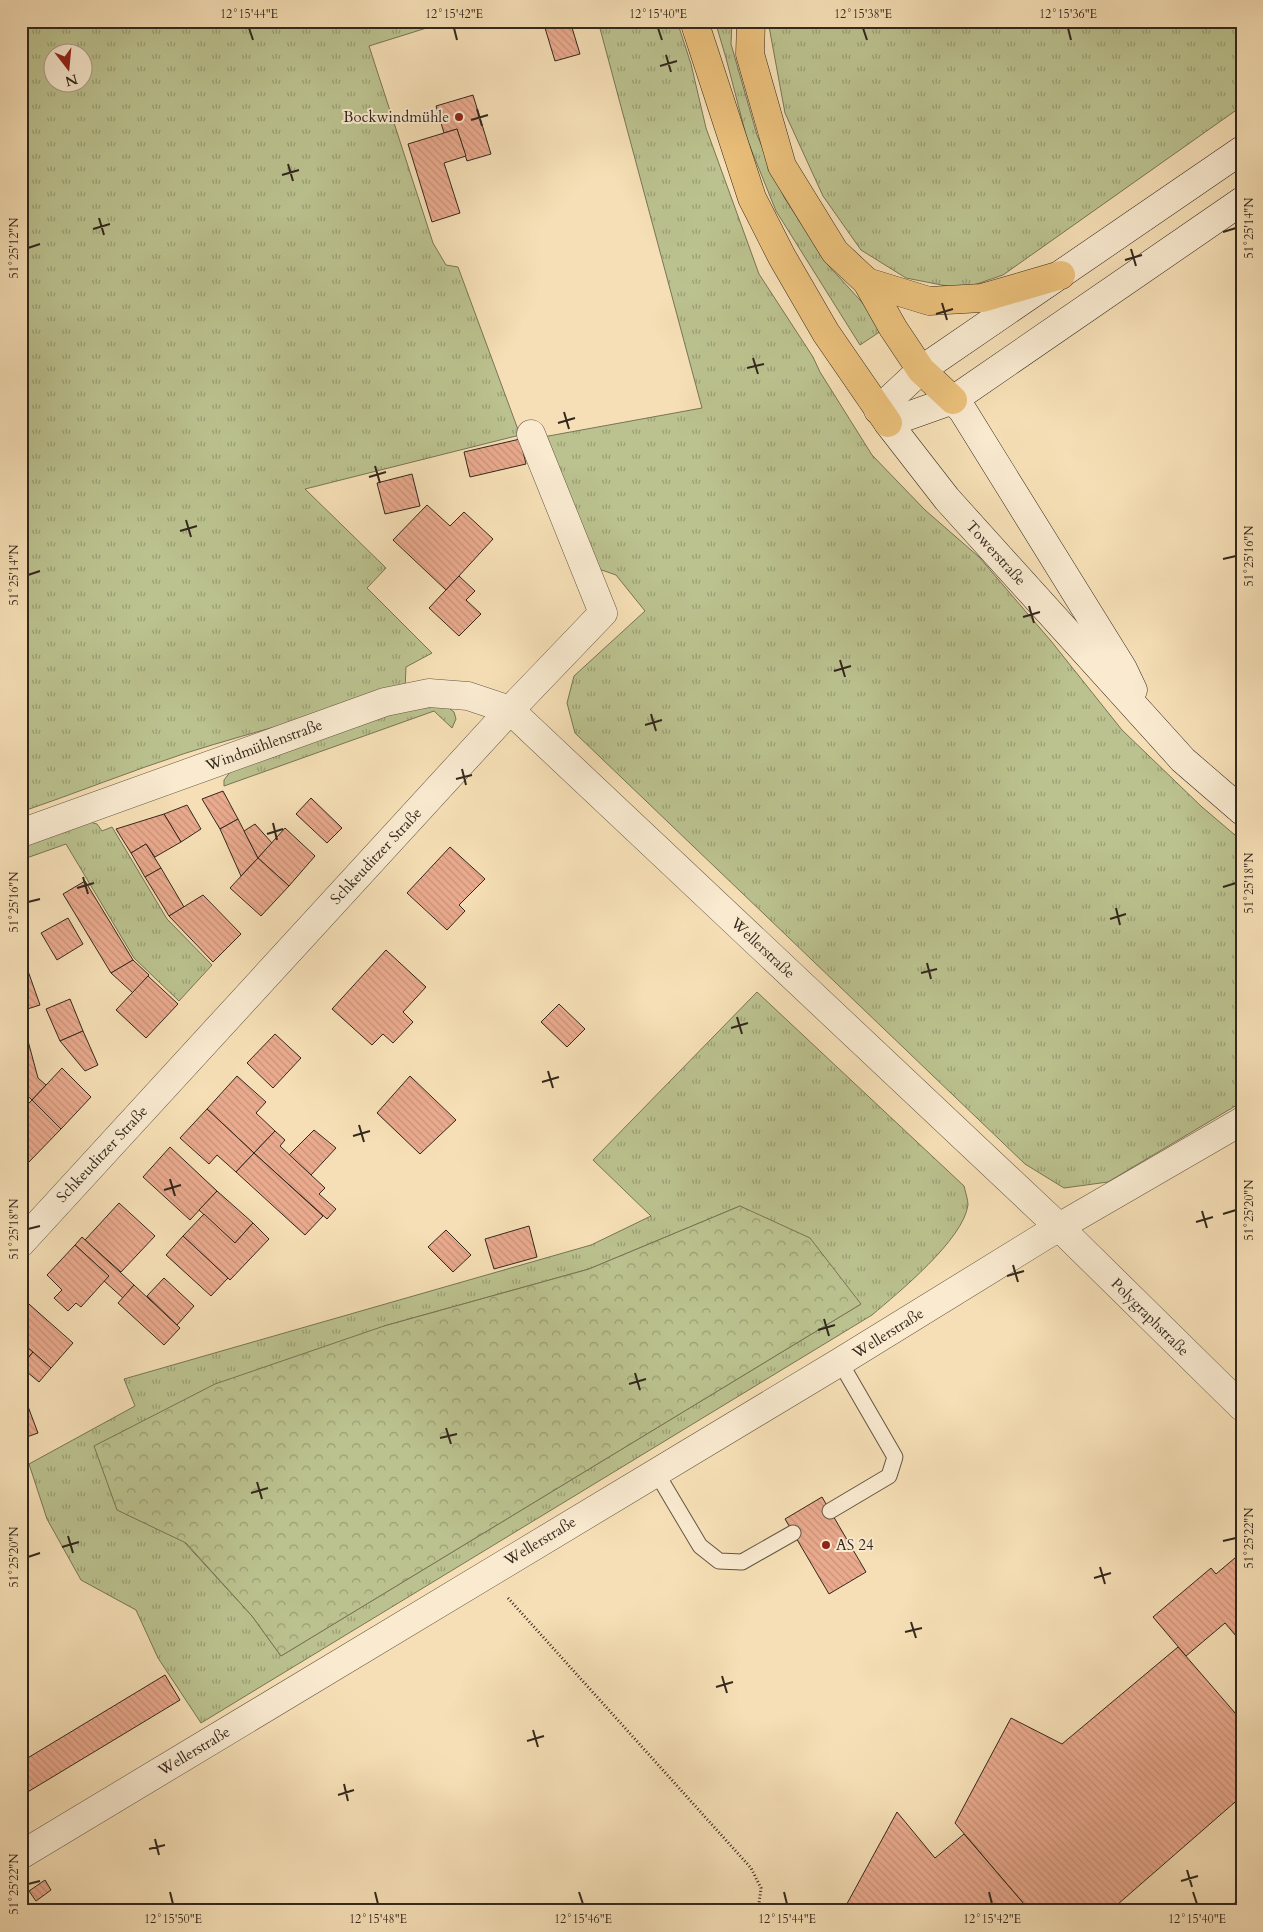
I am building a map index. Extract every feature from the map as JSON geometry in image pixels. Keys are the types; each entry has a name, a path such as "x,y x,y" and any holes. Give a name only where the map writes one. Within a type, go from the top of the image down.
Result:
{"highway":[{"path":"694,21 752,198 782,258 826,333 883,416"},
{"path":"751,21 750,54 782,166 835,252 866,282 921,370 953,400"},
{"path":"866,282 929,301 982,298 1061,275"}],"street":[{"path":"883,416 921,370 1242,150"},
{"path":"883,416 953,400 1242,201"},
{"name":"Towerstraße","path":"953,400 963,411 1123,669 1149,722"},
{"name":"Towerstraße","path":"883,416 947,499 1183,760 1242,811"},
{"name":"Schkeuditzer Straße","path":"21,1243 510,710 603,613 532,434"},
{"name":"Windmühlenstraße","path":"21,833 385,702 429,693 468,696 510,710"},
{"name":"Wellerstraße","path":"510,710 1059,1227"},
{"name":"Wellerstraße","path":"21,1855 840,1362 1059,1227 1242,1121"},
{"name":"Polygraphstraße","path":"1059,1227 1242,1406"}],"lane":[{"path":"830,1511 889,1476 894,1457 840,1362"},
{"path":"656,1472 700,1546 719,1560 742,1562 793,1533"}],"path":[{"path":"486,1574 751,1868 761,1888 758,1911"}],"green space":[{"path":"21,21 449,21 369,46 433,243 446,265 458,267 520,435 305,489 386,568 367,588 432,653 406,667 405,690 186,753 21,812"},
{"path":"598,21 677,21 691,64 706,128 759,274 813,357 820,372 872,455 925,510 979,557 1051,641 1122,730 1202,807 1242,841 1242,1102 1108,1182 1064,1188 1025,1164 575,733 567,703 574,676 645,611 616,575 596,568 543,437 702,408"},
{"path":"715,21 732,21 731,44 757,135 784,197 828,265 870,311 881,331 860,345 776,211 747,139"},
{"path":"768,21 1242,21 1242,106 1003,275 962,289 906,278 861,250 823,196 785,113"},
{"path":"444,704 454,712 456,719 452,728 434,711 224,786 224,780 231,771 399,708"},
{"path":"90,822 97,824 102,831 112,827 167,919 212,965 179,1001 134,958 66,844 21,860 21,844"},
{"path":"757,992 964,1186 968,1205 964,1219 943,1249 913,1279 872,1315 201,1723 158,1658 136,1610 81,1580 47,1519 29,1464 135,1406 124,1379 591,1245 651,1216 593,1160","holes":["740,1206 861,1304 281,1656 252,1616 185,1543 384,1326 589,1269"]},
{"path":"740,1206 810,1238 861,1304 281,1656 252,1616 186,1543 117,1510 94,1446 215,1384 384,1326 589,1269"},
{"path":"1242,1897 1242,1911 1224,1911"}],"building":[{"path":"570,21 580,54 555,61 545,28"},
{"name":"Bockwindmühle","path":"473,95 491,154 467,161 457,129 444,133 436,106"},
{"path":"457,129 466,156 444,163 460,213 432,222 408,144"},
{"path":"520,439 526,464 470,477 464,452"},
{"path":"412,474 420,506 385,514 377,483"},
{"path":"427,505 450,526 464,512 493,539 446,590 393,540"},
{"path":"459,576 475,591 466,600 481,614 459,636 429,608"},
{"path":"223,791 238,819 220,829 202,799"},
{"path":"311,798 342,828 327,843 296,814"},
{"path":"187,805 201,829 181,842 164,814"},
{"path":"164,814 181,842 155,857 146,844 131,853 116,829"},
{"path":"238,819 258,858 241,876 220,829"},
{"path":"255,824 272,843 258,858 244,831"},
{"path":"285,828 315,856 289,886 258,858"},
{"path":"146,844 161,868 145,877 131,853"},
{"path":"450,847 485,879 459,905 465,911 447,930 407,893"},
{"path":"258,858 289,886 261,916 230,888"},
{"path":"161,868 184,907 169,916 145,877"},
{"path":"85,881 133,960 111,973 63,894"},
{"path":"203,895 241,934 213,962 169,916"},
{"path":"68,918 83,944 57,960 41,933"},
{"path":"386,950 426,987 403,1012 413,1022 393,1043 383,1034 372,1045 332,1009"},
{"path":"133,960 149,975 133,993 111,973"},
{"path":"28,971 40,1005 21,1011 21,973"},
{"path":"148,976 178,1004 146,1038 116,1010"},
{"path":"70,999 83,1031 60,1041 46,1009"},
{"path":"559,1004 585,1029 567,1047 541,1022"},
{"path":"21,1015 38,1078 46,1085 32,1100 21,1090"},
{"path":"83,1031 98,1065 85,1071 60,1041"},
{"path":"275,1034 301,1058 273,1088 247,1063"},
{"path":"62,1068 91,1097 61,1129 32,1100"},
{"path":"237,1076 266,1102 256,1113 275,1131 254,1153 207,1109"},
{"path":"410,1076 456,1120 420,1154 377,1113"},
{"path":"32,1100 61,1129 28,1163 21,1157 21,1111"},
{"path":"207,1109 254,1153 236,1172 217,1155 209,1164 180,1138"},
{"path":"314,1130 336,1148 311,1175 289,1155"},
{"path":"275,1131 285,1140 280,1146 325,1188 319,1194 336,1209 327,1219 254,1153"},
{"path":"170,1147 217,1191 190,1220 143,1177"},
{"path":"254,1153 323,1216 305,1235 236,1172"},
{"path":"217,1191 253,1223 235,1243 199,1210"},
{"path":"119,1203 155,1236 121,1272 85,1240"},
{"path":"204,1214 235,1243 253,1223 269,1239 230,1280 183,1236"},
{"path":"529,1226 537,1257 494,1269 485,1239"},
{"path":"446,1230 471,1255 453,1272 428,1247"},
{"path":"183,1236 228,1278 211,1296 166,1255"},
{"path":"82,1237 134,1285 123,1298 104,1281 109,1276 75,1245"},
{"path":"75,1245 109,1276 81,1307 76,1303 68,1311 54,1298 62,1290 47,1275"},
{"path":"164,1278 194,1306 177,1325 147,1296"},
{"path":"134,1285 180,1328 164,1345 118,1303"},
{"path":"21,1297 73,1343 51,1368 21,1342"},
{"path":"21,1342 33,1352 21,1366"},
{"path":"33,1352 51,1368 39,1382 21,1367"},
{"path":"24,1396 38,1433 21,1439 21,1397"},
{"path":"822,1497 866,1572 829,1594 785,1519"},
{"path":"1242,1552 1242,1643 1225,1623 1186,1656 1153,1617 1211,1568 1216,1574"},
{"path":"1178,1647 1242,1721 1242,1796 1110,1911 1030,1911 955,1823 1011,1718 1062,1744"},
{"path":"165,1675 180,1700 21,1796 21,1762"},
{"path":"897,1812 935,1858 964,1834 1030,1911 843,1911"},
{"path":"45,1880 51,1890 36,1901 29,1891"}],"place":[{"name":"Bockwindmühle","path":"459,117"},
{"name":"AS 24","path":"826,1545"}]}
